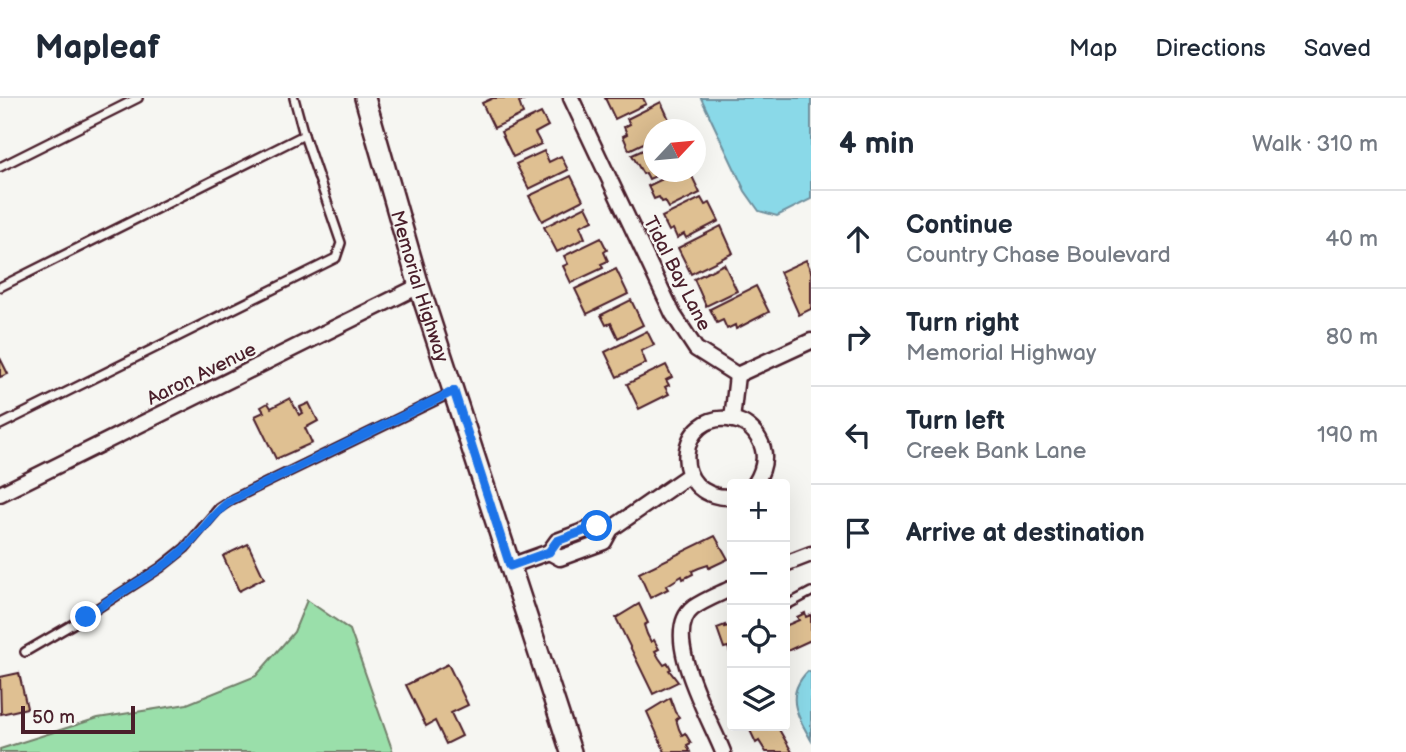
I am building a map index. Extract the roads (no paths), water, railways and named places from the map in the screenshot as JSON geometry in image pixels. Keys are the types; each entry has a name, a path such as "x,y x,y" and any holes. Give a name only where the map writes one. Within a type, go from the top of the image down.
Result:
{"street":[{"name":"Memorial Highway","path":"365,98 419,286 571,752"},
{"name":"Tidal Bay Lane","path":"571,98 673,314 696,349 737,375"},
{"name":"Aaron Avenue","path":"0,494 419,286"},
{"path":"732,420 737,375 811,341"},
{"path":"727,497 707,493 697,485 689,475 686,462 692,437 712,420 732,420 750,428 759,437 765,463 757,479"},
{"path":"510,566 549,552 557,541 597,526 611,529 689,475"},
{"path":"790,562 811,554"},
{"path":"723,752 687,670 683,621 692,609 727,591"}],"lane":[{"path":"0,167 138,98"},
{"path":"0,425 336,258 341,243 294,98"},
{"path":"0,288 304,135"},
{"path":"25,652 160,568 185,548 219,508 233,499 454,391"},
{"path":"787,605 811,592"}],"water":[{"path":"701,98 811,98 811,199 777,216 759,211 745,191"},
{"path":"808,671 811,673 811,740 795,705 796,688"}]}
